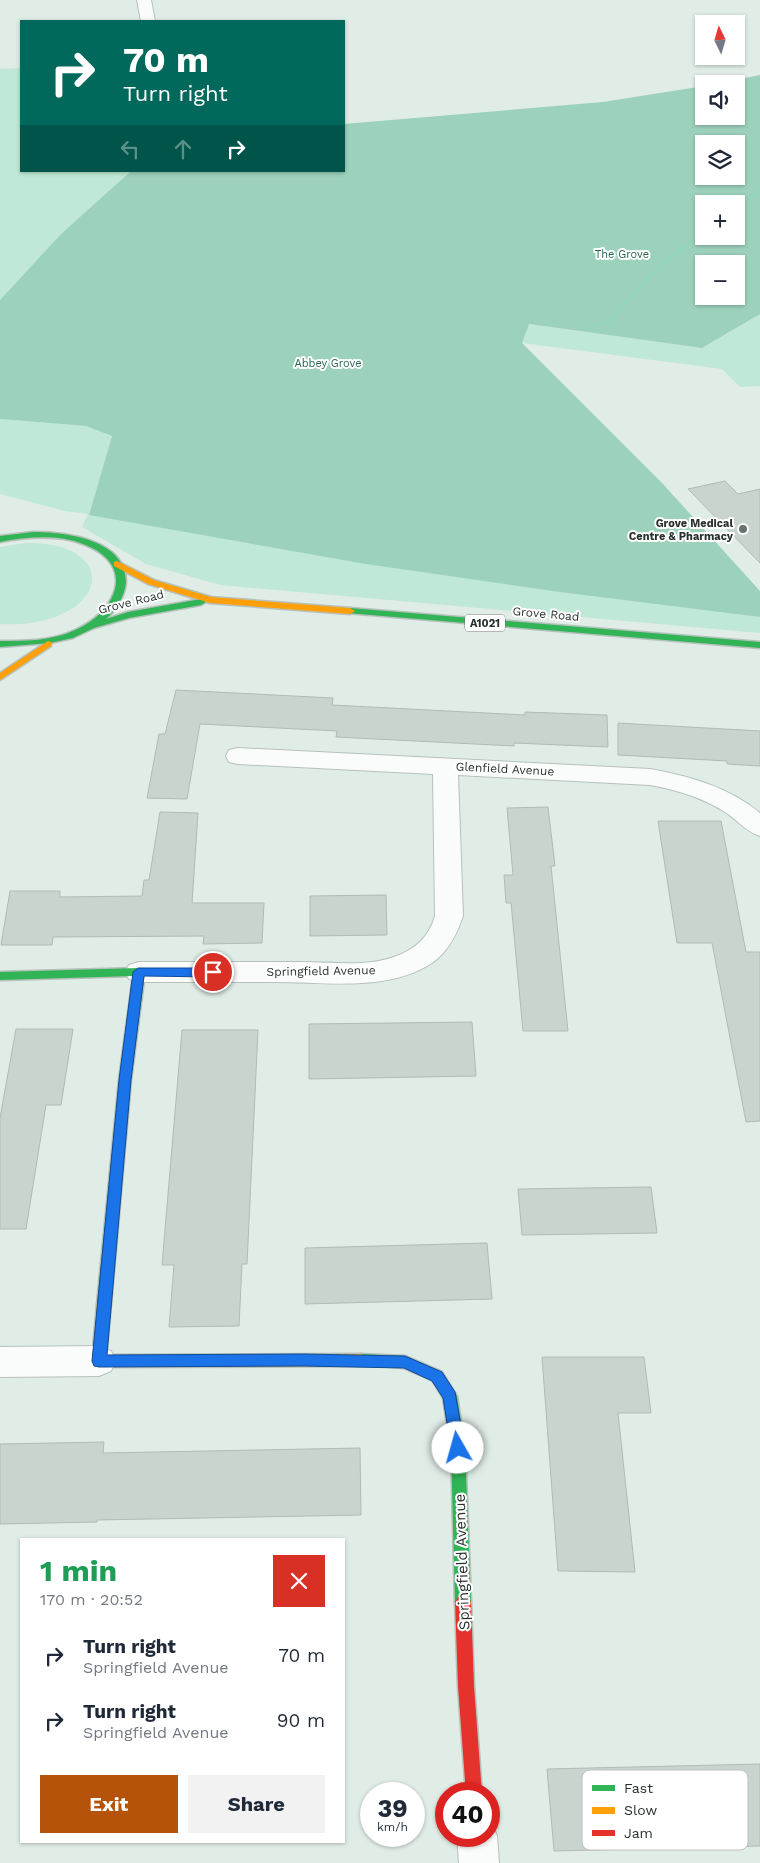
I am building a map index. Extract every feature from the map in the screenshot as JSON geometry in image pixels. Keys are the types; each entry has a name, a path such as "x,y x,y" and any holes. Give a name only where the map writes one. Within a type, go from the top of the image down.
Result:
{"main road":[{"path":"0,532 28,534"},
{"path":"0,539 28,534"},
{"name":"Grove Road","path":"28,534 54,535 79,540 102,550 117,564 137,577 164,588 210,600 760,645"},
{"path":"0,677 56,640 87,627 112,608 119,597 122,586 122,575 117,564"},
{"name":"Grove Road","path":"87,627 128,615 210,600"},
{"path":"0,644 27,644 56,640"},
{"path":"99,1361 125,1080 138,972"},
{"name":"Springfield Avenue","path":"0,976 138,972"},
{"name":"Springfield Avenue","path":"99,1361 384,1360 405,1362 437,1376 450,1396 458,1448 466,1686 473,1782"}],"street":[{"path":"144,0 148,20"},
{"name":"Glenfield Avenue","path":"238,756 575,772 666,779 717,796 748,815 760,827"},
{"name":"Springfield Avenue","path":"138,972 330,972 379,970 404,964 426,954 443,934 449,916 445,766"},
{"name":"Springfield Avenue","path":"0,1362 99,1361"},
{"path":"478,1847 479,1863"}],"green space":[{"path":"20,68 20,172 130,172 61,234 0,300 0,69"},
{"name":"Abbey Grove","path":"760,75 760,314 702,348 529,324 522,343 662,483 760,591 760,617 560,592 366,564 89,515 112,436 86,426 0,419 0,300 61,234 130,172 345,172 345,124 603,102 695,87 695,125 745,125 745,78"},
{"path":"760,314 760,386 740,387 722,369 522,343 528,324 702,348"},
{"path":"0,419 86,426 112,436 89,515 760,617 760,633 220,585 146,564 82,527 88,514 65,511 0,494"},
{"path":"26,543 49,544 71,551 82,558 89,566 92,584 82,600 64,613 33,623 0,624 0,547"}],"building":[{"name":"Grove Medical Centre & Pharmacy","path":"725,481 738,494 760,489 760,563 688,489"},
{"path":"176,690 333,698 332,705 525,715 525,712 607,715 608,747 514,743 514,746 336,737 337,731 200,724 187,799 147,798 159,734 165,734"},
{"path":"618,723 760,731 760,766 727,764 727,761 618,755"},
{"path":"548,807 555,866 551,866 568,1031 523,1031 511,903 506,903 504,875 513,875 507,808"},
{"path":"160,812 198,813 192,903 264,903 262,943 203,944 204,936 53,937 52,945 1,945 10,891 60,891 60,897 142,896 144,880 149,880"},
{"path":"658,821 721,821 746,952 760,952 760,1121 746,1122 712,943 677,943"},
{"path":"386,895 387,935 310,936 310,896"},
{"path":"472,1022 476,1076 309,1079 309,1024"},
{"path":"16,1029 73,1029 61,1105 46,1105 26,1229 0,1229 0,1118"},
{"path":"182,1030 258,1030 247,1264 242,1264 239,1326 169,1327 174,1265 162,1265"},
{"path":"651,1187 657,1233 522,1235 518,1189"},
{"path":"487,1243 492,1299 305,1304 305,1248"},
{"path":"542,1357 644,1357 651,1413 618,1413 635,1572 558,1571"},
{"path":"104,1442 103,1453 360,1448 361,1515 97,1520 97,1522 0,1524 0,1444"},
{"path":"760,1764 760,1846 748,1846 748,1770 582,1770 582,1850 595,1850 554,1851 547,1769"}],"waterway":[{"path":"745,200 760,190"},
{"path":"582,329 607,323 663,263 695,240"}],"traffic: fast":[{"path":"0,539 44,535 77,539 105,551 116,562 121,574 121,587 116,600 107,613 79,632 50,641 0,644"},
{"path":"94,625 128,615 201,602"},
{"path":"350,611 760,645"},
{"path":"0,976 139,972 125,1080 104,1304"},
{"path":"361,1360 405,1362 437,1376 450,1396 458,1448 463,1602"}],"traffic: slow":[{"path":"117,564 151,582 210,600 350,611"},
{"path":"0,677 48,644"},
{"path":"104,1304 99,1361 361,1360"}],"traffic: jam":[{"path":"463,1602 466,1686 473,1782"}],"place":[{"name":"Grove Medical Centre & Pharmacy","path":"743,529"}],"route":[{"path":"213,972 138,972 112,1208 99,1361 384,1360 405,1362 437,1376 450,1396 458,1448"}],"park label":[{"name":"The Grove","path":"622,254"}]}
